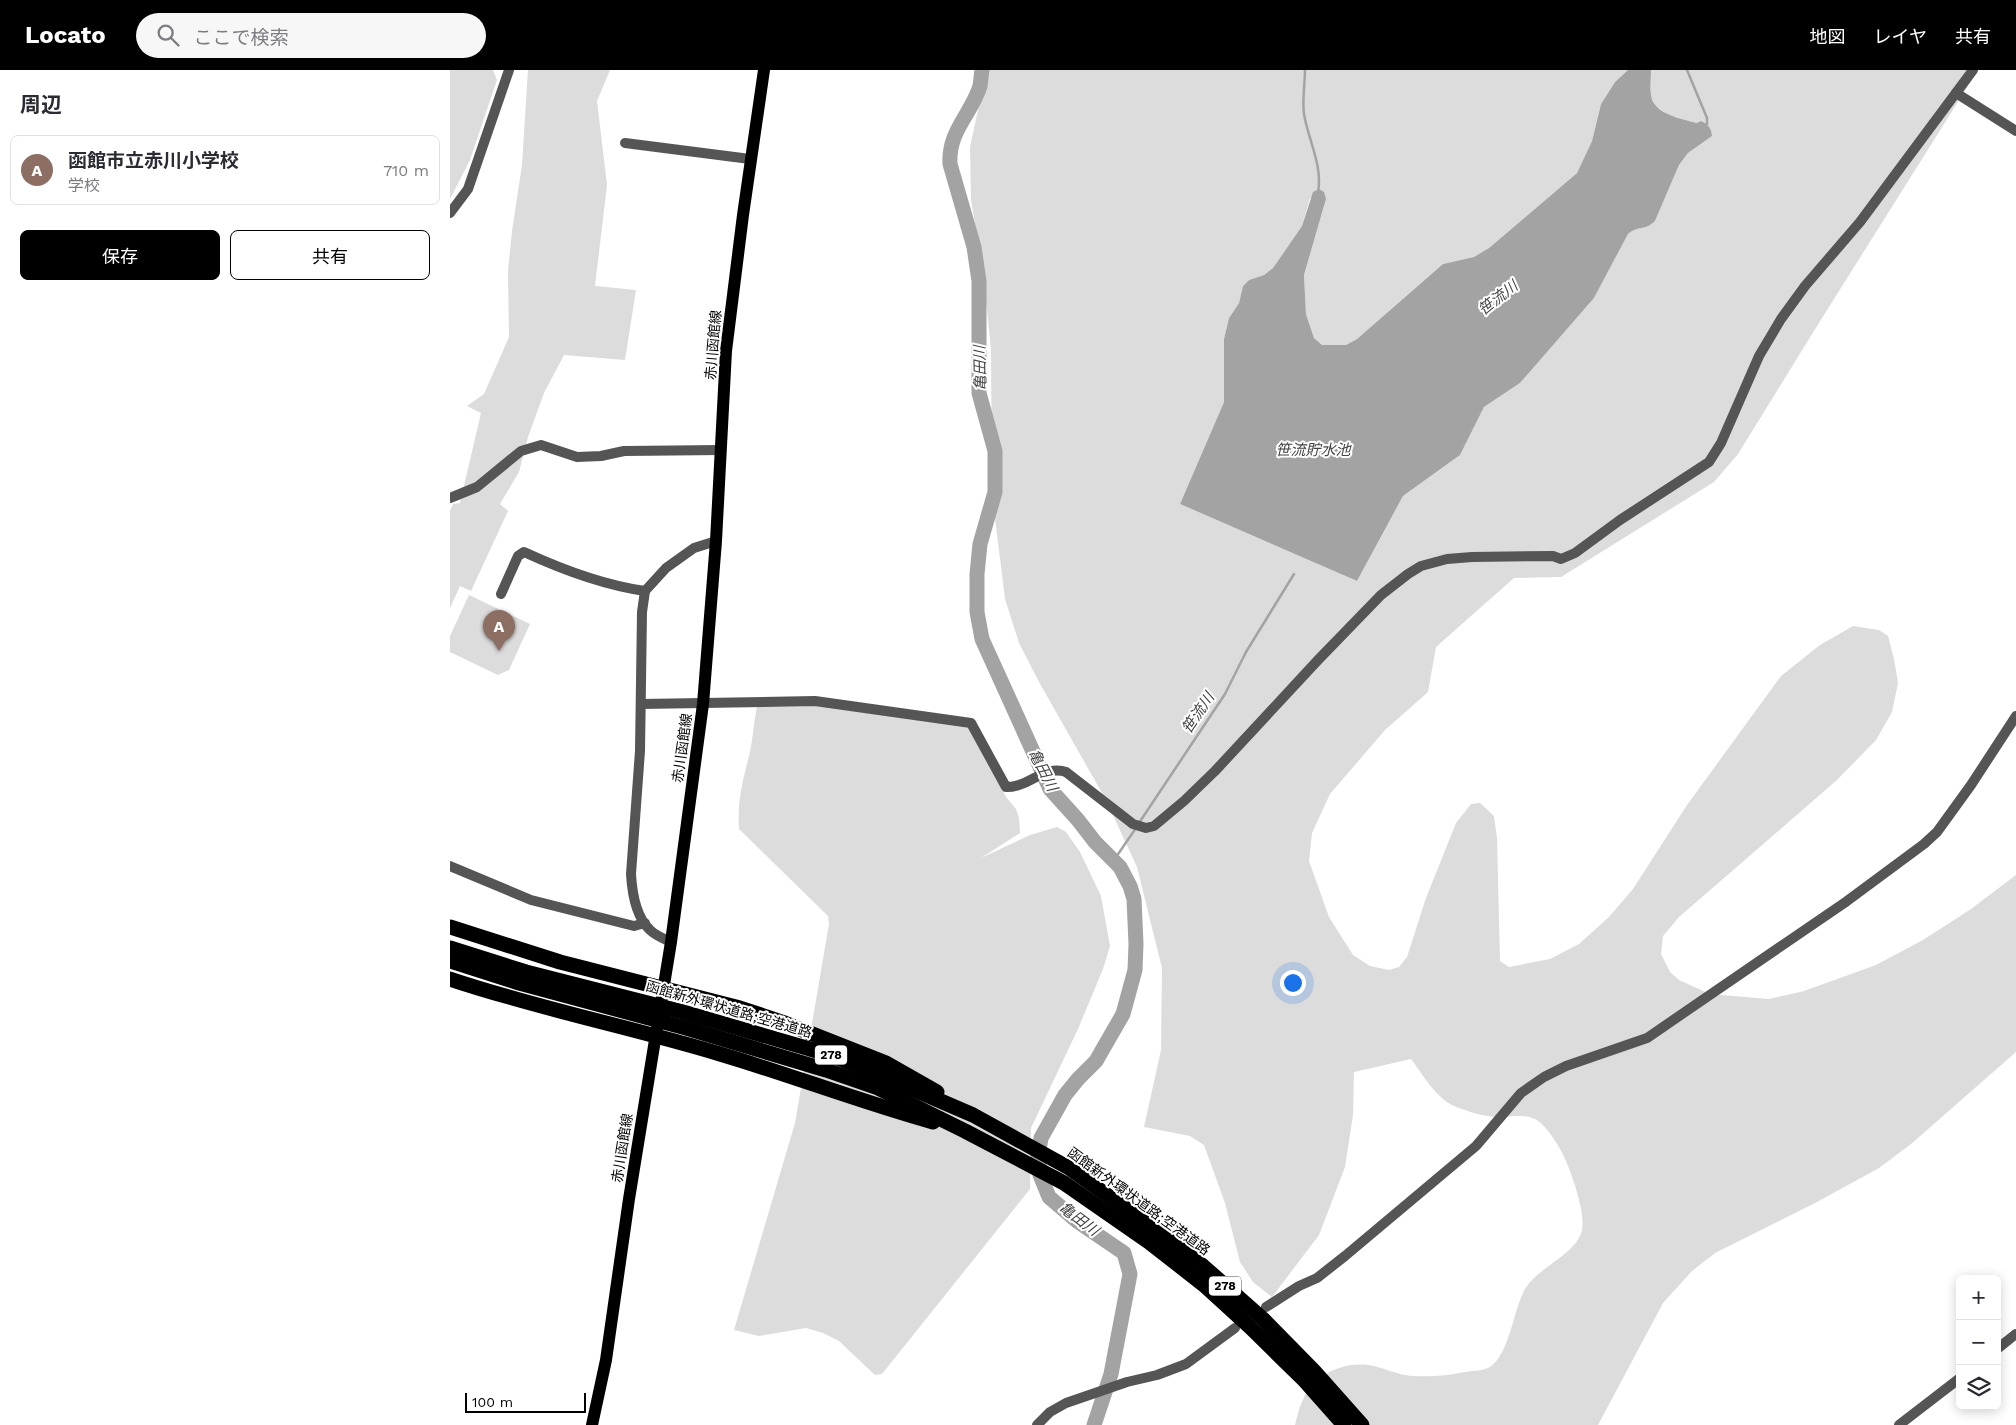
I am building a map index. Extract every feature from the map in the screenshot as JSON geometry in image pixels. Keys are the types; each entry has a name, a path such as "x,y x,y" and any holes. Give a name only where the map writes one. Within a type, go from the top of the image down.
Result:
{"highway":[{"path":"450,927 560,962 756,1013 886,1062 921,1081 973,1115"},
{"name":"函館新外環状道路;空港道路","path":"450,948 632,1006 686,1028 826,1070 878,1088 965,1130 1064,1183 1149,1242 1204,1285 1306,1381 1344,1425"},
{"name":"函館新外環状道路;空港道路","path":"450,961 519,983 632,1006 683,1012 827,1054 973,1115 1069,1168 1156,1230 1202,1266 1263,1319 1314,1371 1362,1425"},
{"path":"450,979 508,998 720,1054 914,1116 965,1130"}],"main road":[{"name":"赤川函館線","path":"592,1425 606,1360 671,942 703,704 716,542 726,351 750,159 764,70"}],"street":[{"path":"450,213 468,189 509,70"},
{"path":"641,704 815,701 971,723 1006,788 1015,788 1048,771 1060,770 1066,772 1137,826 1154,826 1184,801 1215,771 1381,595 1408,574 1421,566 1447,559 1553,556 1561,559 1575,553 1620,520 1709,462 1722,443 1759,356 1780,319 1805,286 1860,222 1974,70"},
{"path":"1956,93 2016,131"},
{"path":"625,143 750,159"},
{"path":"450,498 477,487 521,451 541,444 578,457 601,456 624,451 721,450"},
{"path":"671,942 650,931 645,923 635,901 631,874 638,794 642,612 646,591 666,568 694,548 716,542"},
{"path":"501,594 518,556 524,552 557,568 610,585 646,591"},
{"path":"1266,1307 1299,1286 1317,1278 1476,1146 1521,1093 1544,1077 1566,1066 1654,1034 1847,901 1924,844 1937,832 2016,716"},
{"path":"450,866 531,900 634,926 645,923"},
{"path":"1037,1425 1050,1412 1066,1403 1186,1364 1235,1328"},
{"path":"2001,1346 2016,1334"},
{"path":"1899,1425 1956,1381"}],"shaded area":[{"path":"450,70 493,70 497,80 470,160 450,199"},
{"path":"528,70 610,70 597,101 607,185 595,286 636,290 625,360 564,355 544,393 528,437 519,472 500,504 508,511 471,591 460,586 450,608 450,511 453,504 460,503 481,413 467,406 484,394 509,337 508,271 522,165"},
{"path":"979,70 1628,70 1615,82 1601,104 1592,141 1577,173 1489,248 1474,257 1443,264 1357,339 1346,345 1322,345 1314,338 1306,314 1304,275 1326,199 1310,198 1302,226 1273,268 1264,275 1249,280 1243,286 1239,303 1229,318 1224,339 1224,402 1180,504 1357,581 1403,496 1460,455 1484,407 1520,383 1594,298 1628,234 1655,221 1679,165 1688,153 1712,136 1697,123 1668,115 1655,105 1651,97 1651,70 1978,70 1738,454 1714,482 1561,577 1514,578 1436,647 1428,692 1385,730 1330,794 1312,833 1309,861 1329,917 1353,955 1370,966 1389,970 1399,967 1407,957 1426,898 1456,823 1471,804 1480,803 1494,816 1497,838 1500,961 1509,967 1550,959 1579,944 1609,917 1633,889 1687,805 1781,676 1820,645 1853,626 1879,630 1888,636 1898,683 1892,712 1876,740 1837,780 1679,917 1663,936 1661,954 1670,972 1679,980 1710,994 1769,999 1804,991 1876,965 1923,940 1971,909 2016,875 2016,1052 1911,1144 1879,1168 1815,1203 1715,1253 1692,1271 1663,1303 1598,1425 1295,1425 1300,1406 1308,1391 1321,1377 1339,1368 1368,1365 1406,1375 1432,1376 1484,1369 1490,1367 1497,1360 1507,1342 1525,1289 1531,1281 1573,1246 1579,1239 1582,1230 1582,1211 1567,1164 1559,1147 1539,1121 1525,1116 1487,1116 1454,1106 1435,1091 1411,1059 1354,1072 1353,1115 1345,1167 1319,1235 1272,1297 1253,1282 1240,1262 1225,1203 1204,1145 1190,1136 1144,1127 1161,1050 1162,968 1137,867 1106,800 1019,643 1005,599 992,494 991,349 983,271 971,200 970,147 981,96"},
{"path":"469,595 530,624 509,670 498,675 450,652 450,636"},
{"path":"813,705 969,726 1006,797 1016,809 1019,818 1020,833 981,858 1030,835 1057,827 1066,832 1080,852 1101,896 1110,946 1103,969 1078,1029 1031,1128 1030,1189 882,1374 875,1375 839,1341 823,1333 806,1328 759,1336 734,1330 795,1123 829,924 828,916 739,829 740,799 757,706"}],"water":[{"name":"笹流貯水池","path":"1628,70 1651,70 1651,95 1657,107 1669,115 1697,123 1701,121 1709,127 1712,136 1688,153 1679,165 1655,221 1628,234 1594,298 1520,383 1484,407 1460,455 1403,496 1357,581 1180,504 1224,402 1224,339 1229,318 1239,303 1243,286 1249,280 1264,275 1273,268 1302,226 1313,192 1319,189 1324,192 1326,199 1304,275 1306,314 1314,338 1322,345 1346,345 1357,339 1443,264 1474,257 1489,248 1577,173 1592,141 1601,104 1615,82"}],"waterway":[{"name":"亀田川","path":"982,70 980,86 956,132 950,152 950,164 974,247 979,281 979,393 995,451 995,492 980,544 977,574 977,612 982,639 1050,789 1095,842 1120,867 1130,886 1134,899 1135,970 1123,1014 1096,1061 1065,1095 1041,1138 1038,1156 1040,1175 1049,1197 1077,1221 1124,1253 1130,1274 1111,1374 1094,1425"},
{"path":"1305,70 1304,114 1317,162 1318,192"},
{"name":"笹流川","path":"1687,70 1707,118 1707,124 1705,125"},
{"name":"笹流川","path":"1139,823 1225,694 1246,652 1294,574"},
{"name":"笹流川","path":"1114,860 1136,828"}],"place":[{"name":"函館市立赤川小学校","path":"499,651"}]}
